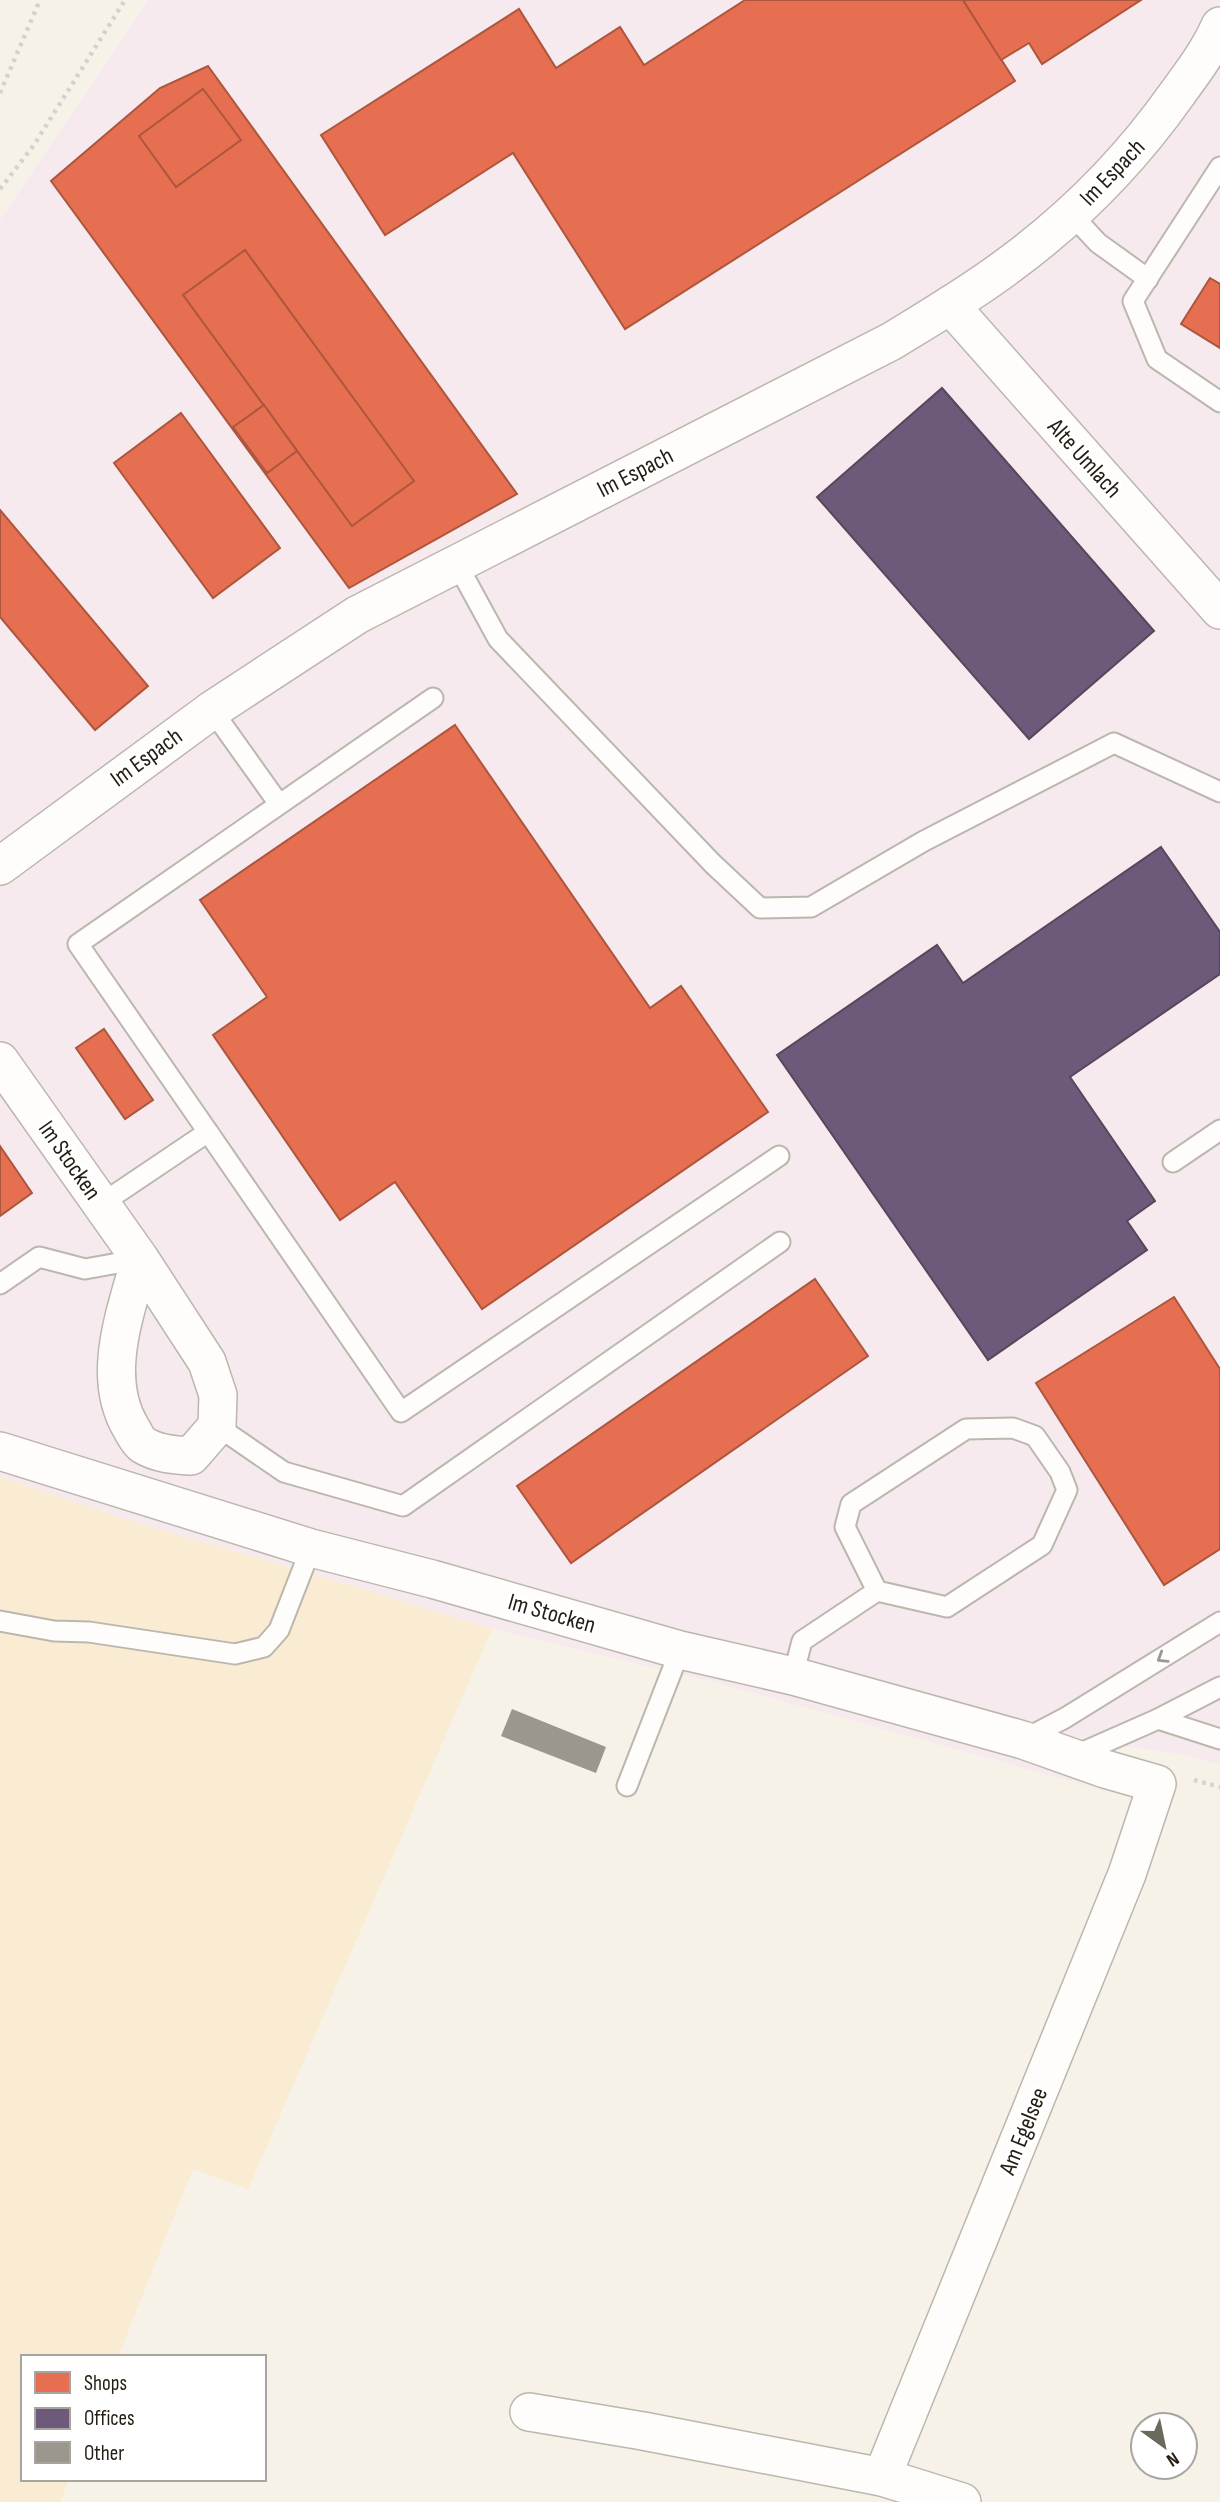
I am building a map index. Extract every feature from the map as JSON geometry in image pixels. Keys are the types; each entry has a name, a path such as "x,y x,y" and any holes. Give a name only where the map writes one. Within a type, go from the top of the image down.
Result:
{"street":[{"name":"Im Espach","path":"0,866 212,710 357,615 892,341 1009,265 1071,214 1148,136 1211,46 1220,26"},
{"name":"Alte Umlach","path":"950,305 1220,610"},
{"name":"Im Stocken","path":"0,1061 140,1259 207,1362 218,1395 217,1426"},
{"path":"140,1259 117,1347 118,1390 122,1412 141,1444 168,1455 191,1456 217,1426"},
{"name":"Im Stocken","path":"0,1451 311,1548 432,1579 680,1650 793,1676 1023,1740 1157,1784"},
{"name":"Am Egelsee","path":"882,2477 1122,1887 1157,1784"},
{"path":"529,2412 882,2477 962,2502"}],"lane":[{"path":"1220,167 1133,301 1157,359 1220,402"},
{"path":"1071,214 1098,243 1148,279"},
{"path":"456,562 498,639 713,864 760,908 811,907 925,841 1114,743 1220,792"},
{"path":"433,698 78,944 401,1412 779,1156"},
{"path":"212,710 279,804"},
{"path":"1172,1162 1220,1130"},
{"path":"102,1204 208,1132"},
{"path":"217,1426 284,1472 402,1506 780,1242"},
{"path":"0,1284 39,1257 85,1269 140,1259"},
{"path":"793,1676 802,1641 877,1591 947,1607 1042,1545 1067,1490 1060,1472 1035,1436 1013,1428 966,1429 851,1504 845,1527 877,1591"},
{"path":"0,1621 54,1631 89,1632 235,1654 264,1647 278,1630 311,1548"},
{"path":"1023,1740 1065,1718 1220,1622"},
{"path":"627,1786 680,1650"},
{"path":"1089,1763 1158,1719 1220,1687"},
{"path":"1158,1719 1220,1739"}],"path":[{"path":"0,93 40,0"},
{"path":"0,189 34,145 125,0"}],"shaded area":[{"path":"148,0 1220,0 1220,1765 1179,1754 1118,1745 1106,1791 718,1683 492,1629 119,1517 0,1477 0,220"},
{"path":"0,1477 119,1517 492,1629 248,2189 193,2169 119,2355 21,2355 21,2481 68,2481 60,2502 0,2502"}],"building: Shops":[{"path":"745,0 963,0 1015,81 625,329 513,153 385,235 321,135 519,9 556,68 620,27 644,65"},
{"path":"963,0 1141,0 1042,64 1029,43 1001,60"},
{"path":"208,66 517,494 349,588 51,181 160,88"},
{"path":"203,89 241,140 176,187 139,136"},
{"path":"245,250 414,481 352,526 183,295"},
{"path":"1210,278 1220,284 1220,348 1181,324"},
{"path":"264,405 297,451 267,473 233,427"},
{"path":"181,413 280,548 213,598 114,463"},
{"path":"0,510 148,686 95,730 0,617"},
{"path":"455,725 650,1008 681,986 768,1112 482,1309 395,1182 340,1220 213,1035 267,997 200,900"},
{"path":"104,1029 153,1100 125,1119 76,1048"},
{"path":"0,1146 32,1193 0,1216"},
{"path":"815,1279 868,1356 571,1563 517,1486"},
{"path":"1174,1297 1220,1369 1220,1549 1164,1585 1036,1383"}],"building: Offices":[{"path":"942,388 1154,631 1029,739 817,497"},
{"path":"1161,847 1220,932 1220,974 1070,1077 1155,1201 1127,1221 1147,1250 988,1360 777,1055 937,945 963,983"}],"building: Other":[{"path":"512,1709 606,1747 596,1773 501,1736"}]}
